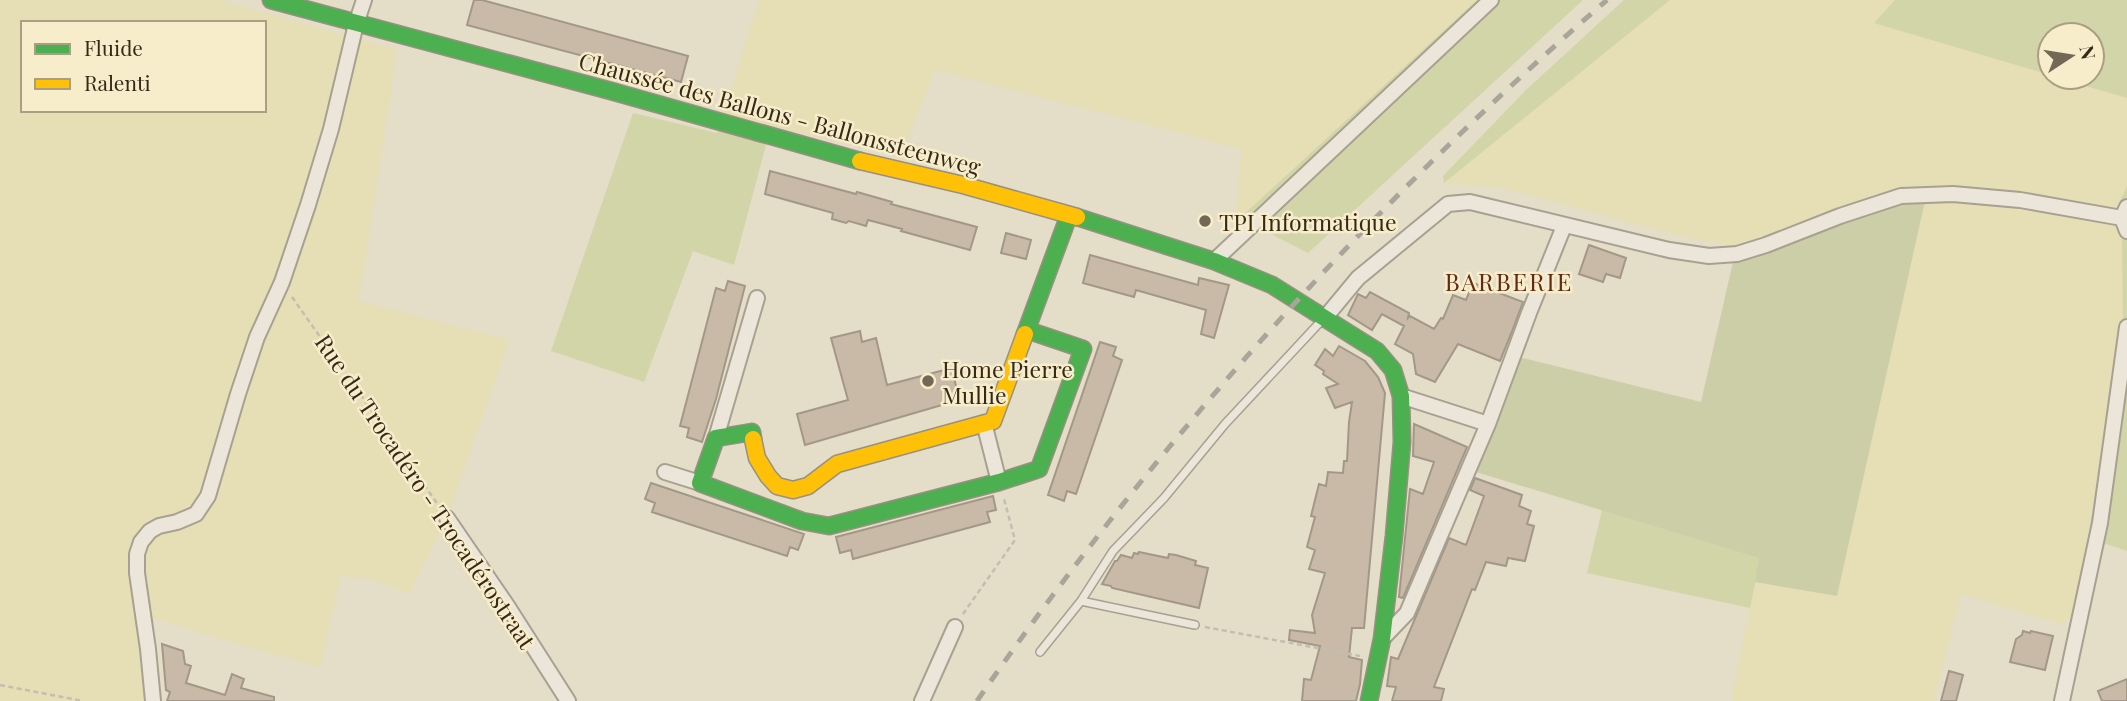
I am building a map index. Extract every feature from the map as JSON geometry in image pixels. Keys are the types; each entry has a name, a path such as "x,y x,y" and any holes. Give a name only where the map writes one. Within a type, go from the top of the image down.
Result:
{"street":[{"name":"Chaussée des Ballons - Ballonssteenweg","path":"271,0 557,76 848,158 963,185 1214,261 1272,285 1377,351 1394,370 1401,396 1402,442 1382,639 1369,701"},
{"path":"153,701 137,573 141,542 150,531 159,526 196,514 206,501 237,394 257,337 282,282 331,129 364,0"},
{"path":"1214,261 1491,0"},
{"path":"1324,319 1358,278 1448,204 1470,202 1669,250 1709,256 1737,254 1766,245 1901,196 1953,194 2020,200 2125,219"},
{"path":"716,438 752,432 757,458 768,476 777,486 793,490 808,486 837,464 992,421 1069,215"},
{"path":"1382,639 1407,613 1488,424 1564,226"},
{"path":"700,483 757,298"},
{"path":"2062,701 2100,523 2127,327"},
{"path":"665,472 802,521 829,526 1039,469 1083,349 1027,330"},
{"path":"1401,396 1488,424"},
{"path":"984,423 999,482"},
{"name":"Rue du Trocadéro - Trocadérostraat","path":"447,518 568,701"},
{"path":"922,701 955,627"}],"lane":[{"path":"1040,652 1081,601 1113,551 1164,498 1225,424 1324,319"},
{"path":"1081,601 1195,625"}],"path":[{"name":"Rue du Trocadéro - Trocadérostraat","path":"282,282 447,518"},
{"path":"955,627 1015,540 999,482"},
{"path":"1195,625 1377,659"},
{"path":"0,685 83,701"}],"shaded area":[{"path":"0,0 219,0 397,50 359,301 509,340 447,518 409,594 376,580 341,576 320,667 149,616 153,701 0,701"},
{"path":"759,0 1477,0 1240,218 1235,215 1242,149 935,70 901,157 723,114"},
{"path":"1670,0 1895,0 1874,23 2036,71 2036,91 2101,91 2127,98 2127,186 2119,203 2123,322 2074,615 2062,624 1961,594 1934,701 1731,701 1755,582 1837,595 1907,198 1733,262 1726,244 1685,237 1500,187 1444,183"}],"green space":[{"path":"1477,0 1583,0 1308,253 1240,218"},
{"path":"1624,0 1670,0 1444,183 1443,176 1526,90"},
{"path":"1895,0 2127,0 2127,98 2103,91 2106,91 2106,21 2036,21 2036,71 1874,23"},
{"path":"633,113 717,133 723,114 771,126 734,265 693,251 644,382 551,351"},
{"path":"2127,186 2127,551 2088,538 2123,322 2119,203"},
{"path":"1907,198 1925,201 1837,596 1755,582 1759,558 1476,472 1519,357 1701,402 1733,262"},
{"path":"1602,510 1760,558 1750,608 1587,573"}],"building":[{"path":"474,0 688,56 681,82 467,25"},
{"path":"770,171 856,194 857,192 977,227 970,250 868,220 866,226 849,221 846,223 832,219 833,213 765,194"},
{"path":"1006,233 1031,240 1026,259 1001,253"},
{"path":"1589,245 1626,258 1620,278 1606,274 1603,282 1579,274"},
{"path":"1090,255 1198,285 1199,278 1229,285 1214,338 1201,334 1206,310 1136,290 1134,297 1083,283"},
{"path":"728,281 745,286 702,442 687,437 689,428 680,426 716,288 725,291"},
{"path":"1473,283 1523,302 1511,334 1500,361 1458,344 1435,382 1416,374 1413,354 1395,344 1404,326 1382,314 1372,330 1348,315 1358,294 1366,298 1370,292 1409,313 1408,318 1410,316 1434,329 1441,318 1443,319 1453,295 1466,300"},
{"name":"Home Pierre Mullie","path":"860,331 862,342 876,338 887,385 952,368 959,400 805,445 797,414 848,400 831,338"},
{"path":"1100,342 1116,347 1113,356 1122,360 1076,494 1067,491 1064,501 1048,495"},
{"path":"1339,346 1365,361 1378,377 1385,393 1364,628 1352,628 1349,657 1362,660 1360,684 1356,701 1302,701 1304,679 1311,680 1320,646 1289,640 1290,630 1315,633 1312,615 1325,573 1309,569 1315,550 1307,547 1315,517 1311,516 1319,484 1326,486 1328,472 1343,473 1344,461 1347,461 1352,402 1335,408 1326,388 1338,384 1315,365 1325,349 1333,356"},
{"path":"1414,424 1467,447 1403,598 1399,597 1410,489 1423,494 1434,462 1413,456"},
{"path":"1475,478 1522,495 1519,506 1531,511 1527,524 1534,526 1525,561 1508,558 1506,566 1486,562 1475,590 1472,589 1434,687 1444,689 1441,701 1392,701 1396,687 1387,686 1391,657 1398,659 1449,538 1466,545 1484,496 1470,490"},
{"path":"651,483 804,534 798,550 790,547 787,556 652,512 655,503 645,499"},
{"path":"993,496 996,510 987,512 990,522 853,559 851,550 840,553 836,537"},
{"path":"1134,553 1168,558 1169,554 1176,555 1196,561 1195,565 1208,568 1199,608 1102,584 1121,555 1132,558"},
{"path":"2023,631 2053,636 2045,670 2010,662 2016,639"},
{"path":"162,644 183,651 185,664 191,666 186,683 225,695 232,674 244,679 241,688 274,697 274,701 167,701 170,692 166,690"},
{"path":"1949,671 1963,675 1956,701 1941,701"},
{"path":"2127,679 2127,701 2102,701 2098,691"}],"railway":[{"path":"977,701 1045,605 1117,512 1192,420 1270,331 1434,159 1519,78 1607,0"}],"traffic: fast":[{"path":"271,0 860,161"},
{"path":"1025,334 1069,215"},
{"path":"1077,217 1214,261 1272,285 1377,351 1393,370 1401,396 1402,442 1382,639 1369,701"},
{"path":"753,439 752,432 716,438 700,483 802,521 829,526 1039,469 1083,349 1027,330"}],"traffic: slow":[{"path":"860,161 963,185 1077,217"},
{"path":"753,439 757,458 768,476 777,486 793,490 808,486 837,464 993,421 1025,334"}],"place":[{"name":"TPI Informatique","path":"1205,221"},
{"name":"Home Pierre Mullie","path":"928,381"}],"district":[{"name":"BARBERIE","path":"1509,281"}]}
